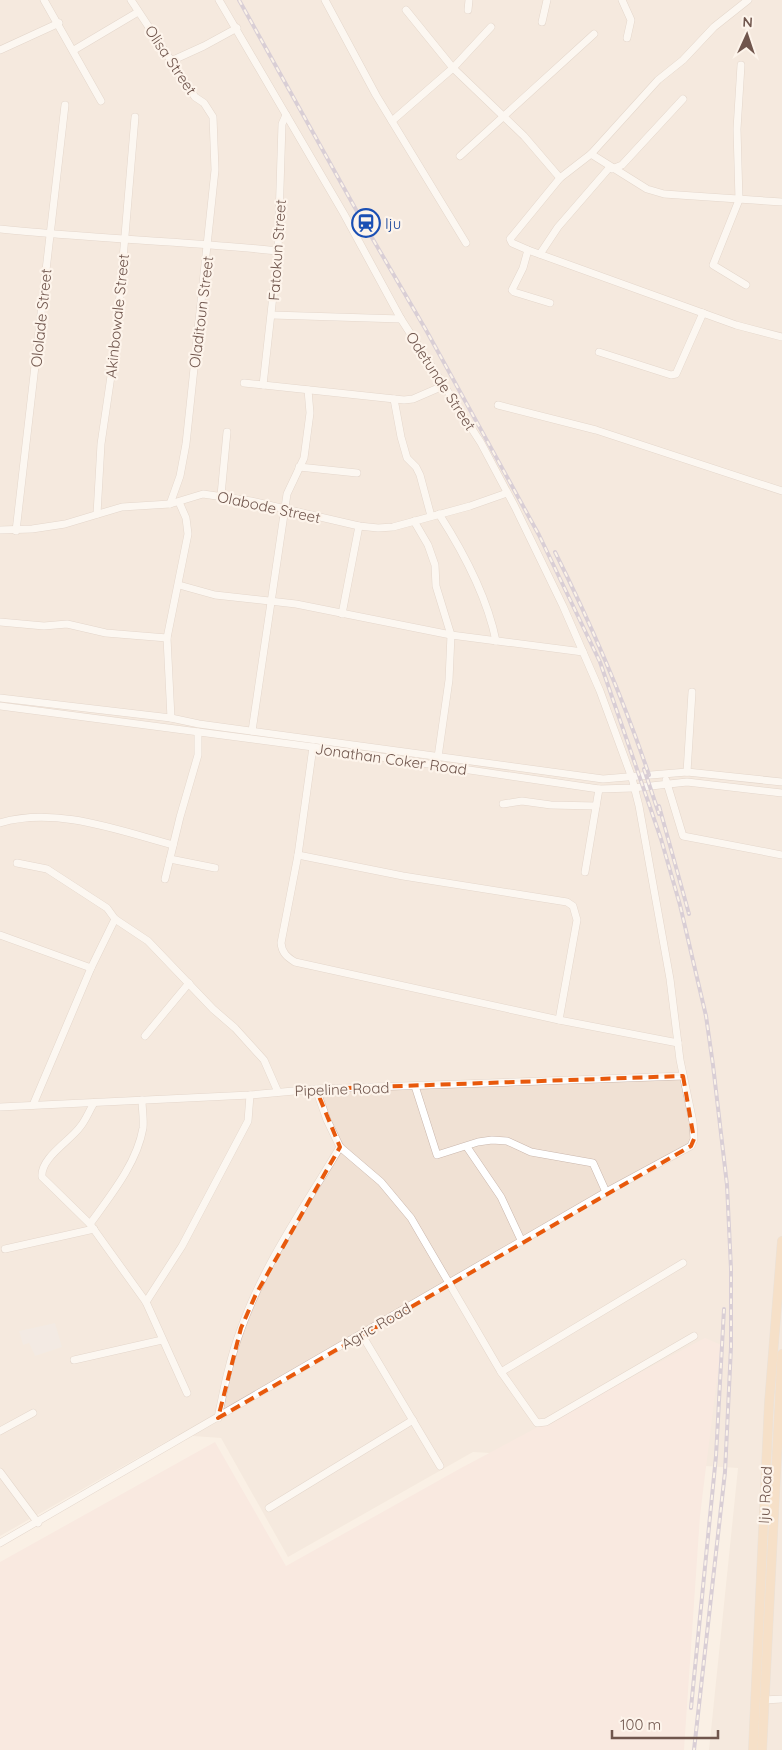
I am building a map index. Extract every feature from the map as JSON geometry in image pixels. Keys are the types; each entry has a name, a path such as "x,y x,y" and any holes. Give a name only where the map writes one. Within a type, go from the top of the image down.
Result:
{"main road":[{"name":"Iju Road","path":"762,1750 764,1700 762,1665 769,1404 782,1241"},
{"name":"Iju Road","path":"753,1750 762,1665 782,1354"}],"street":[{"path":"44,0 74,50 101,101"},
{"name":"Olisa Street","path":"131,0 195,97 204,103 214,117"},
{"name":"Odetunde Street","path":"219,0 344,214 401,319 481,444 563,606 583,652 615,729 632,778 639,806 670,979 683,1076"},
{"path":"325,0 392,121 466,242"},
{"path":"468,10 469,0"},
{"path":"542,22 547,0"},
{"path":"622,0 630,20 627,38"},
{"path":"748,0 714,28 683,60 658,80 591,154 560,178 510,239 512,243 528,250 703,313 782,338"},
{"path":"406,10 453,68 505,117 560,178"},
{"path":"74,50 138,12"},
{"path":"0,50 59,24"},
{"path":"392,121 453,68 490,27"},
{"path":"171,61 237,28"},
{"path":"460,156 594,34"},
{"path":"740,65 737,129 738,200 713,265 746,285"},
{"path":"540,254 558,227 611,168 622,165 684,99"},
{"name":"Ololade Street","path":"16,531 65,105"},
{"name":"Fatokun Street","path":"263,385 278,251 282,124 286,115"},
{"name":"Akinbowale Street","path":"97,514 101,444 116,342 135,117"},
{"name":"Oladitoun Street","path":"170,504 180,476 186,444 209,244 215,170 214,117"},
{"path":"591,154 647,189 664,194 738,200 761,199 782,202"},
{"path":"0,229 125,240 209,244 278,251"},
{"path":"528,250 523,268 512,290 550,303"},
{"path":"598,352 671,375 676,374 703,313"},
{"path":"272,315 401,319"},
{"path":"244,383 413,399 443,386"},
{"path":"252,731 285,508 290,484 304,458 310,413 308,390"},
{"path":"394,398 401,438 407,458 416,466 420,475 431,516"},
{"path":"498,405 596,430 782,491"},
{"path":"221,495 227,432"},
{"path":"299,467 357,473"},
{"name":"Olabode Street","path":"0,530 16,531 65,524 122,507 170,504 194,495 221,495 359,526 393,526 507,493"},
{"path":"171,718 167,638 188,534 186,518 179,502"},
{"path":"439,514 485,598 496,641"},
{"path":"414,521 428,544 435,565 436,586 451,635 449,680 438,757"},
{"path":"342,614 359,526"},
{"path":"179,586 216,595 270,601 451,635 583,652"},
{"path":"0,622 44,626 67,624 106,633 167,638"},
{"path":"687,772 692,692"},
{"name":"Jonathan Coker Road","path":"0,698 171,718 199,724 603,779 687,772 782,782"},
{"name":"Jonathan Coker Road","path":"0,706 313,747 599,789 633,788 687,782 782,793"},
{"path":"165,879 198,755 198,732"},
{"path":"313,747 298,855 281,943 282,951 295,962 678,1044"},
{"path":"663,773 683,836 782,855"},
{"path":"585,872 599,789"},
{"path":"503,804 522,801 551,805 596,806"},
{"path":"0,823 15,818 54,819 91,824 173,845"},
{"path":"298,855 403,876 567,902 573,906 577,920 559,1020"},
{"path":"170,859 215,868"},
{"path":"17,863 47,869 107,908 115,919 148,941 235,1028 264,1060 278,1092"},
{"path":"33,1105 91,968 115,919"},
{"path":"0,934 91,968"},
{"path":"145,1036 189,983"},
{"name":"Pipeline Road","path":"0,1107 250,1095 316,1089 683,1076"},
{"name":"Agric Road","path":"0,1544 38,1524 606,1192 691,1146 694,1139 693,1122 683,1076"},
{"path":"415,1086 437,1155 478,1142 507,1142 531,1152 588,1160 596,1167 606,1192"},
{"path":"316,1089 327,1120 340,1147 394,1195 411,1218 501,1372 537,1423 541,1424 694,1336"},
{"path":"146,1302 182,1246 248,1121 250,1095"},
{"path":"5,1249 92,1226 138,1148 143,1126 142,1100"},
{"path":"94,1102 72,1138 59,1146 41,1171 42,1177 92,1226 146,1302 187,1393"},
{"path":"218,1418 241,1328 256,1294 287,1235 340,1147"},
{"path":"467,1147 501,1197 522,1242"},
{"path":"501,1372 683,1263"},
{"path":"362,1335 440,1466"},
{"path":"74,1360 162,1340"},
{"path":"0,1431 34,1413"},
{"path":"269,1508 413,1420"},
{"path":"0,1472 38,1524"},
{"path":"764,1700 782,1699"}],"highlighted area":[{"path":"683,1076 694,1139 691,1146 218,1418 241,1328 256,1294 340,1147 316,1089"}],"shaded area":[{"path":"0,0 782,0 782,1750 709,1750 738,1468 473,1452 288,1557 221,1438 178,1435 0,1536"},
{"path":"55,1323 62,1347 35,1356 29,1343 23,1345 19,1331"},
{"path":"705,1338 721,1345 700,1516 684,1750 0,1750 0,1562 215,1442 286,1566 461,1468"}],"railway":[{"path":"239,0 364,224 426,330 539,535 600,662 661,839 680,905 706,1016 713,1065 727,1185 731,1269 731,1347 725,1472 694,1750"},
{"path":"555,552 606,662 649,775"},
{"path":"644,769 659,814"},
{"path":"659,806 689,914"},
{"path":"691,1708 716,1456 724,1309"}],"place":[{"name":"Iju","path":"366,223"}]}
